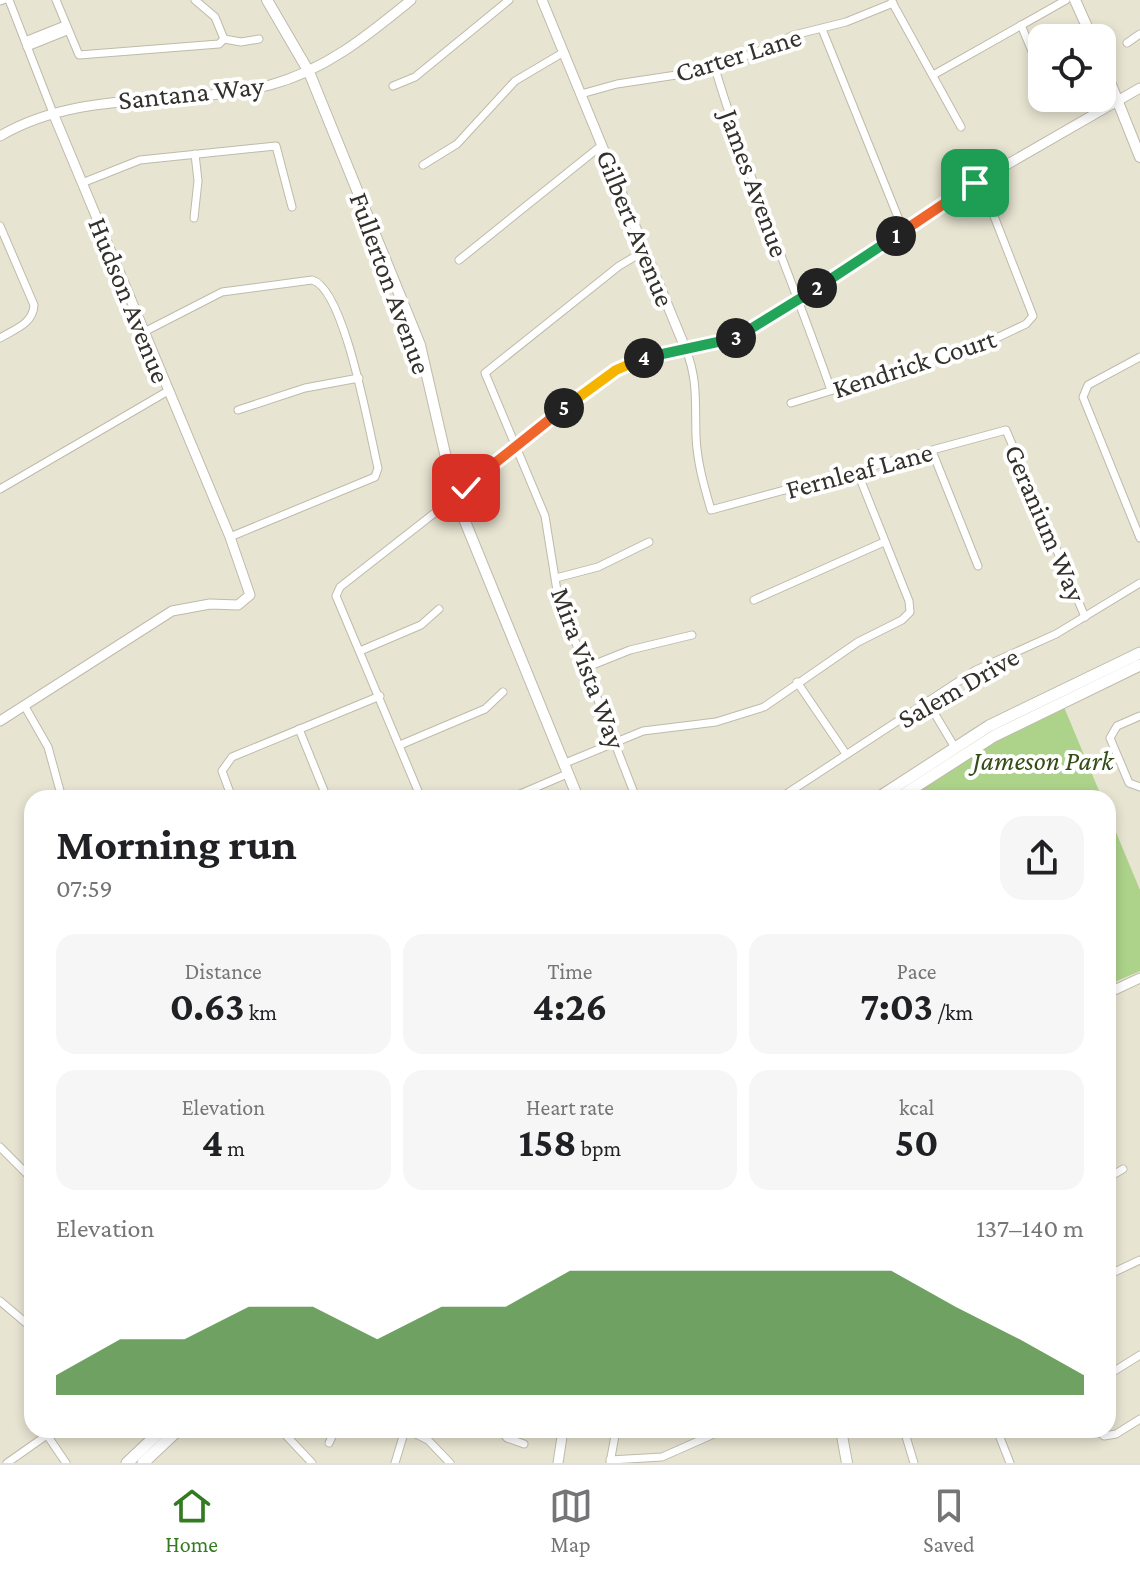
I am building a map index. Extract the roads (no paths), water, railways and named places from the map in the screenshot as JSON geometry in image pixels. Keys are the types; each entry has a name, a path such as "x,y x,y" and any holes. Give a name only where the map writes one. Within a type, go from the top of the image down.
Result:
{"main road":[{"name":"Fullerton Avenue","path":"267,0 309,72 420,345 455,497 574,790"},
{"path":"1075,0 1086,24"},
{"path":"1117,100 1140,157"},
{"path":"890,790 954,746 1140,653"},
{"path":"910,790 994,736 1140,665"},
{"path":"127,1463 154,1438"},
{"path":"143,1463 170,1438"},
{"path":"842,1438 847,1463"}],"street":[{"name":"Hudson Avenue","path":"4,0 26,44 250,590 248,599 238,605 210,604 172,611 24,705"},
{"path":"56,0 79,55 219,44 224,39"},
{"path":"195,0 215,17 224,39"},
{"name":"Santana Way","path":"0,136 53,113 108,101 235,91 309,72 351,49 411,0"},
{"path":"393,86 415,77 509,0"},
{"name":"Gilbert Avenue","path":"542,0 693,367 699,470 711,510"},
{"path":"935,74 1066,0"},
{"path":"892,2 908,36 935,74 961,127"},
{"name":"Carter Lane","path":"581,94 714,65 892,2"},
{"path":"1021,25 1028,42"},
{"path":"26,44 66,28"},
{"path":"822,29 904,232"},
{"path":"1127,43 1140,34"},
{"path":"224,39 241,42 259,39"},
{"path":"423,165 457,144 515,81 564,52"},
{"name":"James Avenue","path":"714,65 744,165 800,300 831,390"},
{"path":"418,790 337,601 337,591 616,370 643,358 748,333 975,183 1140,88"},
{"path":"459,260 602,145"},
{"path":"82,183 122,164 276,146 292,207"},
{"path":"194,218 198,181 195,154"},
{"name":"Kendrick Court","path":"791,403 986,343 1026,324 1033,316 992,211 975,183"},
{"path":"0,226 34,305 34,315 0,338"},
{"name":"Mira Vista Way","path":"633,790 558,597 545,516 485,373 619,266 646,250"},
{"path":"144,332 222,292 318,281 329,295 359,378 378,468 375,477 230,537"},
{"path":"1140,357 1083,391 1140,538"},
{"path":"238,410 305,388 359,378"},
{"path":"0,489 168,391"},
{"name":"Fernleaf Lane","path":"711,510 1006,430"},
{"name":"Geranium Way","path":"1006,430 1085,617"},
{"path":"932,451 978,566"},
{"path":"526,790 643,731 740,717 764,707 858,642 902,620 910,612 909,601 857,471"},
{"path":"556,578 598,567 649,542"},
{"path":"754,600 884,542"},
{"name":"Salem Drive","path":"792,790 976,670 1056,634 1140,583"},
{"path":"360,651 421,625 439,609"},
{"path":"585,668 630,650 692,635"},
{"path":"797,682 846,754"},
{"path":"400,745 485,709 503,692"},
{"path":"228,790 223,778 223,765 232,757 380,696"},
{"path":"927,701 954,746"},
{"path":"0,721 24,705 48,747 60,790"},
{"path":"1137,788 1110,738 1111,731 1140,716"},
{"path":"299,729 324,790"},
{"path":"1116,989 1140,978"},
{"path":"0,1147 24,1171"},
{"path":"1116,1173 1123,1169"},
{"path":"1116,1271 1140,1260"},
{"path":"0,1301 24,1321"},
{"path":"1116,1370 1140,1355"},
{"path":"1116,1434 1140,1419"},
{"path":"7,1463 42,1438"},
{"path":"53,1438 66,1463"},
{"path":"289,1438 312,1463"},
{"path":"329,1443 331,1438"},
{"path":"395,1463 403,1438"},
{"path":"424,1438 450,1463"},
{"path":"507,1438 524,1444"},
{"path":"558,1463 562,1438"},
{"path":"614,1438 610,1461 662,1457 705,1438"},
{"path":"906,1438 914,1463"},
{"path":"1000,1438 1010,1463"}],"park label":[{"name":"Jameson Park","path":"1043,760"}]}
